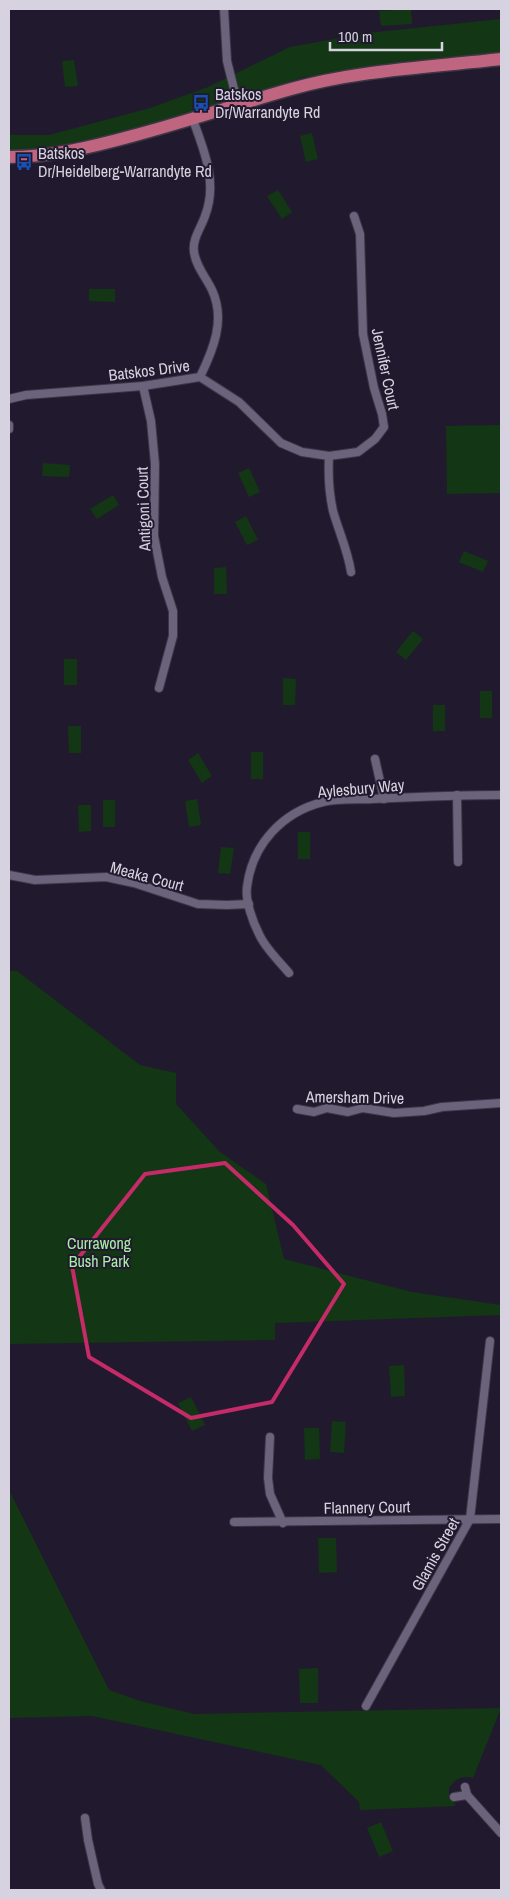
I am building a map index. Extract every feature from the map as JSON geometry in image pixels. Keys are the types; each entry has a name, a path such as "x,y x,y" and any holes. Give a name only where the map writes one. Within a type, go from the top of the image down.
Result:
{"main road":[{"path":"9,158 27,157 101,144 193,120 293,88 350,76 501,59"}],"street":[{"path":"224,9 227,61 238,105"},
{"name":"Batskos Drive","path":"9,399 26,395 143,386 200,377 215,342 218,330 218,315 217,301 197,265 193,251 196,237 208,208 211,186 207,158 193,120"},
{"name":"Jennifer Court","path":"200,377 240,402 281,442 302,452 329,456 358,452 376,439 384,427 363,334 360,234 354,216"},
{"name":"Antigoni Court","path":"143,386 151,421 155,464 154,536 162,577 172,611 173,636 159,688"},
{"path":"329,456 328,479 333,510 349,559 351,572"},
{"path":"375,760 384,799"},
{"path":"456,795 458,862"},
{"name":"Aylesbury Way","path":"289,974 259,935 249,904 247,888 253,862 265,838 284,819 300,809 325,801 456,795 501,795"},
{"name":"Meaka Court","path":"9,875 35,880 106,878 134,883 198,904 249,904"},
{"name":"Amersham Drive","path":"297,1109 314,1112 327,1108 348,1112 363,1108 394,1113 424,1111 442,1107 501,1103"},
{"name":"Glamis Street","path":"366,1706 470,1519 490,1341"},
{"path":"270,1437 268,1478 270,1494 282,1523"},
{"name":"Flannery Court","path":"234,1522 282,1523 501,1519"},
{"path":"454,1797 466,1791 501,1833"},
{"path":"85,1818 88,1840 101,1890"}],"highlighted area":[{"path":"225,1163 293,1225 344,1284 272,1402 191,1418 89,1357 72,1266 145,1174"}],"green space":[{"path":"411,9 412,24 381,26 379,11"},
{"path":"501,19 501,54 304,77 136,130 30,151 9,151 9,135 49,135 150,108 208,87 290,47 367,33"},
{"path":"74,60 78,86 65,87 62,61"},
{"path":"312,133 318,159 306,162 300,136"},
{"path":"278,190 292,212 282,219 267,196"},
{"path":"89,289 115,289 115,302 89,301"},
{"path":"501,425 501,493 447,494 446,426"},
{"path":"43,463 70,465 69,477 42,476"},
{"path":"249,468 260,492 249,497 238,473"},
{"path":"113,495 119,505 97,519 90,509"},
{"path":"246,516 258,540 247,545 235,522"},
{"path":"464,551 488,561 483,572 459,562"},
{"path":"226,567 227,594 214,594 214,568"},
{"path":"413,631 423,639 406,660 396,652"},
{"path":"64,659 77,659 77,685 64,685"},
{"path":"283,678 296,679 295,705 283,705"},
{"path":"480,691 492,691 492,718 480,718"},
{"path":"433,705 445,705 445,731 433,731"},
{"path":"68,726 81,726 81,753 69,753"},
{"path":"251,752 263,752 263,779 251,779"},
{"path":"198,753 212,776 202,783 188,760"},
{"path":"197,799 201,825 189,827 185,801"},
{"path":"103,800 115,800 115,827 103,827"},
{"path":"78,805 91,805 91,831 79,832"},
{"path":"298,832 310,832 310,859 298,859"},
{"path":"221,847 234,848 230,874 218,873"},
{"name":"Currawong Bush Park","path":"9,971 17,971 140,1065 176,1073 176,1104 220,1152 266,1184 284,1259 412,1292 501,1305 501,1315 275,1323 275,1340 9,1344"},
{"path":"404,1365 405,1396 391,1397 389,1366"},
{"path":"191,1397 205,1425 192,1431 178,1403"},
{"path":"332,1421 346,1422 344,1453 330,1452"},
{"path":"304,1428 319,1428 320,1459 305,1460"},
{"path":"9,1490 109,1690 140,1701 194,1714 501,1708 473,1778 460,1778 449,1788 449,1795 456,1806 360,1810 359,1802 321,1765 92,1716 9,1718"},
{"path":"318,1538 336,1538 337,1572 319,1573"},
{"path":"318,1668 318,1703 300,1703 299,1669"},
{"path":"381,1822 393,1851 379,1857 367,1828"}],"place":[{"name":"Batskos Dr/Warrandyte Rd","path":"201,103"},
{"name":"Batskos Dr/Heidelberg-Warrandyte Rd","path":"24,162"}]}
